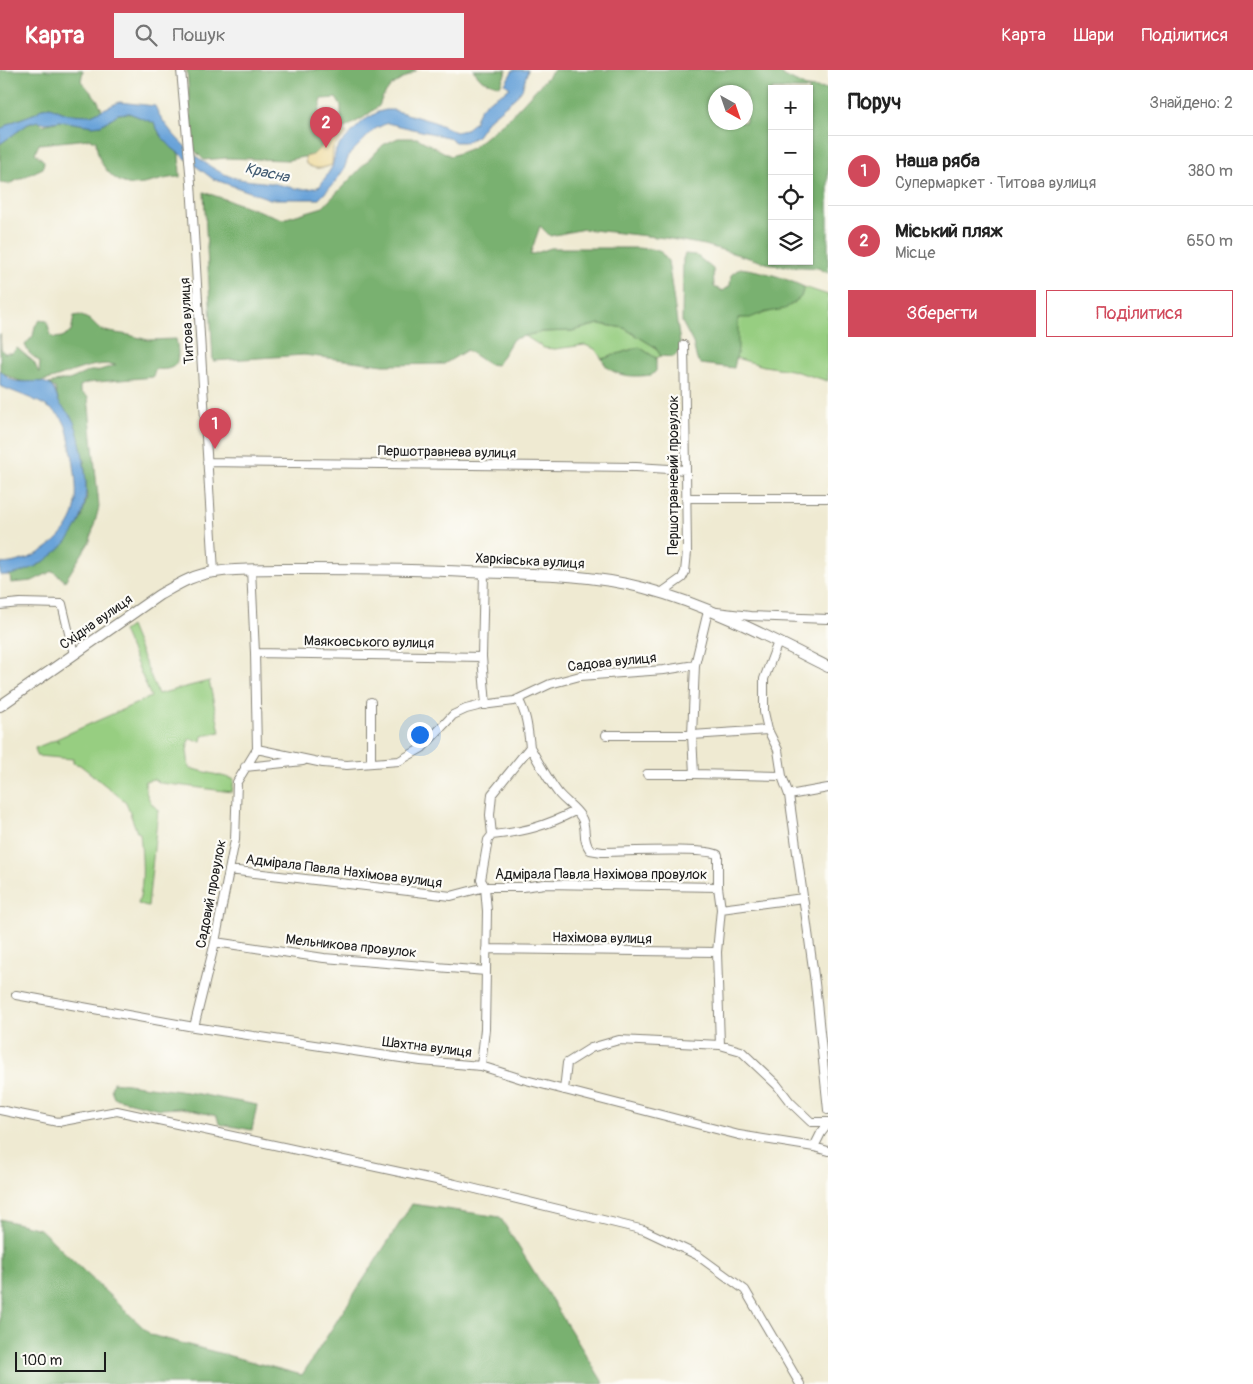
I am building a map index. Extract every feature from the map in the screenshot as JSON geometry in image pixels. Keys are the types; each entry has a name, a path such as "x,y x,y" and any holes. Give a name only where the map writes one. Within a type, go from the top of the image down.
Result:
{"main road":[{"name":"Харківська вулиця","path":"214,572 368,569 484,572 602,580 630,584 661,593 708,611 828,666"},
{"name":"Східна вулиця","path":"0,706 160,595 194,577 214,572"}],"street":[{"name":"Титова вулиця","path":"181,70 191,183 214,572"},
{"name":"Першотравневий провулок","path":"661,593 682,578 685,572 684,345"},
{"name":"Першотравнева вулиця","path":"207,462 636,467 686,470"},
{"path":"686,498 828,498"},
{"path":"251,570 256,653 257,749"},
{"path":"484,572 482,657 486,705"},
{"path":"0,605 62,604 74,654"},
{"path":"694,774 692,735 696,665 708,611 750,616 828,619"},
{"path":"778,642 764,679 764,712 768,730 778,750 782,776 789,795 815,983 828,1110"},
{"name":"Маяковського вулиця","path":"256,653 482,657"},
{"name":"Садова вулиця","path":"257,749 308,760 347,765 399,761 422,748 453,715 466,709 505,703 564,679 580,676 664,670 696,665"},
{"path":"518,699 524,708 530,747 551,783 580,815 583,822 585,843 590,850 602,852 714,852 718,855 718,887 721,909 717,952 720,1045"},
{"path":"371,702 371,763"},
{"path":"606,736 692,735 768,730"},
{"path":"481,1066 484,1030 487,911 485,887 481,880 490,837 492,794 530,747"},
{"name":"Садовий провулок","path":"194,1027 215,942 235,840 237,782 257,749"},
{"path":"245,767 308,760"},
{"path":"646,774 782,776"},
{"path":"789,795 828,788"},
{"path":"490,837 521,832 555,821 575,811"},
{"name":"Адмірала Павла Нахімова вулиця","path":"229,870 451,896 485,887"},
{"name":"Адмірала Павла Нахімова провулок","path":"485,887 584,884 718,887"},
{"path":"721,909 803,898"},
{"name":"Мельникова провулок","path":"215,942 324,958 486,971"},
{"name":"Нахімова вулиця","path":"486,948 717,952"},
{"name":"Шахтна вулиця","path":"16,995 194,1027 421,1060 481,1066 522,1080 739,1135 828,1151"},
{"path":"564,1090 567,1063 591,1048 619,1040 720,1045 741,1051 777,1085 790,1102 811,1122 828,1123"},
{"path":"0,1110 58,1122 117,1111 454,1184 644,1230 697,1255 745,1290 800,1384"},
{"path":"814,1147 828,1123"}],"green space":[{"path":"0,70 83,70 81,81 97,99 102,110 91,115 67,114 50,107 42,108 36,113 12,122 0,130"},
{"path":"187,70 417,70 391,86 382,98 379,106 363,118 341,130 341,106 336,98 322,99 317,119 323,145 313,155 288,160 226,158 204,160 193,149"},
{"path":"473,70 507,70 500,86 482,80"},
{"path":"554,70 773,70 802,85 768,85 768,264 705,245 665,238 584,229 550,236 540,226 530,255 551,248 637,248 659,250 668,261 681,350 673,357 661,356 655,347 624,328 599,324 572,331 541,332 513,339 497,365 488,364 467,350 444,364 384,365 304,355 213,361 204,192 283,219 323,207 383,145 398,138 417,138 451,156 472,148 509,118"},
{"path":"813,88 828,89 828,273 818,268 773,265 813,265"},
{"path":"129,113 154,123 161,136 179,154 180,177 143,184 126,184 109,173 101,162 96,141 89,139 39,144 35,153 44,161 43,168 9,184 0,183 0,144 28,124 38,121 43,125 60,121 101,125 118,114"},
{"path":"685,254 696,255 713,269 714,287 723,291 730,286 731,275 740,268 773,275 804,287 801,297 785,309 762,313 750,318 738,318 738,349 734,368 701,364 697,360 693,343 682,322 683,259"},
{"path":"804,287 828,295 828,381 791,370 764,366 736,358 738,318 745,318 789,306 798,299"},
{"path":"80,315 90,320 99,329 109,332 148,340 176,339 178,358 174,366 155,369 153,377 87,383 80,386 80,392 88,397 99,507 90,541 65,581 53,571 32,581 11,583 10,575 39,565 59,549 75,530 82,517 87,497 84,461 74,423 59,403 55,388 49,384 69,380 90,371 97,371 116,365 85,367 43,381 29,382 14,379 0,370 0,334 1,349 4,353 12,353 17,348 34,362 39,373 40,362 29,353 25,345 33,336 35,326 40,320 47,321 50,334 54,338 62,337 71,332 74,316"},
{"path":"599,324 624,328 655,347 661,356 656,358 639,347 602,359 595,349 585,345 555,349 544,348 525,336 541,332 572,331"},
{"path":"639,347 656,358 656,371 652,375 623,375 611,370 602,359"},
{"path":"130,626 158,694 209,681 220,732 202,736 201,741 189,739 187,750 189,768 234,779 232,792 161,783 154,779 145,781 148,797 158,810 148,906 138,904 142,878 140,833 137,832 126,802 80,765 73,763 73,759 37,756 35,748 55,740 59,742 56,739 151,697 123,631"},
{"path":"113,1082 193,1093 257,1105 252,1130 219,1124 217,1116 181,1108 159,1109 114,1098 111,1089"},
{"path":"412,1204 500,1217 604,1384 0,1384 0,1219 40,1229 151,1335 302,1375"}],"sand":[{"path":"331,128 347,133 333,147 332,165 319,168 306,164 305,157 313,155 323,145 322,137 326,129"}],"water":[{"path":"513,70 528,70 522,89 516,97 488,120 477,136 466,142 455,142 447,137 387,123 375,129 349,155 344,169 336,181 319,199 270,199 213,179 172,148 161,136 154,123 129,113 118,114 101,125 93,126 60,121 46,123 38,121 28,124 0,144 0,130 12,122 36,113 42,108 50,107 67,114 91,115 119,102 155,106 175,136 201,160 220,172 239,179 307,189 320,186 332,167 336,150 340,144 363,121 378,112 393,110 434,122 456,132 465,130 475,122 483,105 510,88 505,84"},
{"path":"0,370 12,380 44,382 52,387 60,404 75,425 82,452 86,484 83,512 78,525 70,537 60,549 46,560 30,569 12,575 0,575 0,563 6,564 34,556 55,541 71,521 74,513 76,490 75,473 65,423 58,414 43,404 0,386"}],"place":[{"name":"Міський пляж","path":"326,148"},
{"name":"Наша ряба","path":"215,449"}],"water label":[{"name":"Красна","path":"267,173"}]}
